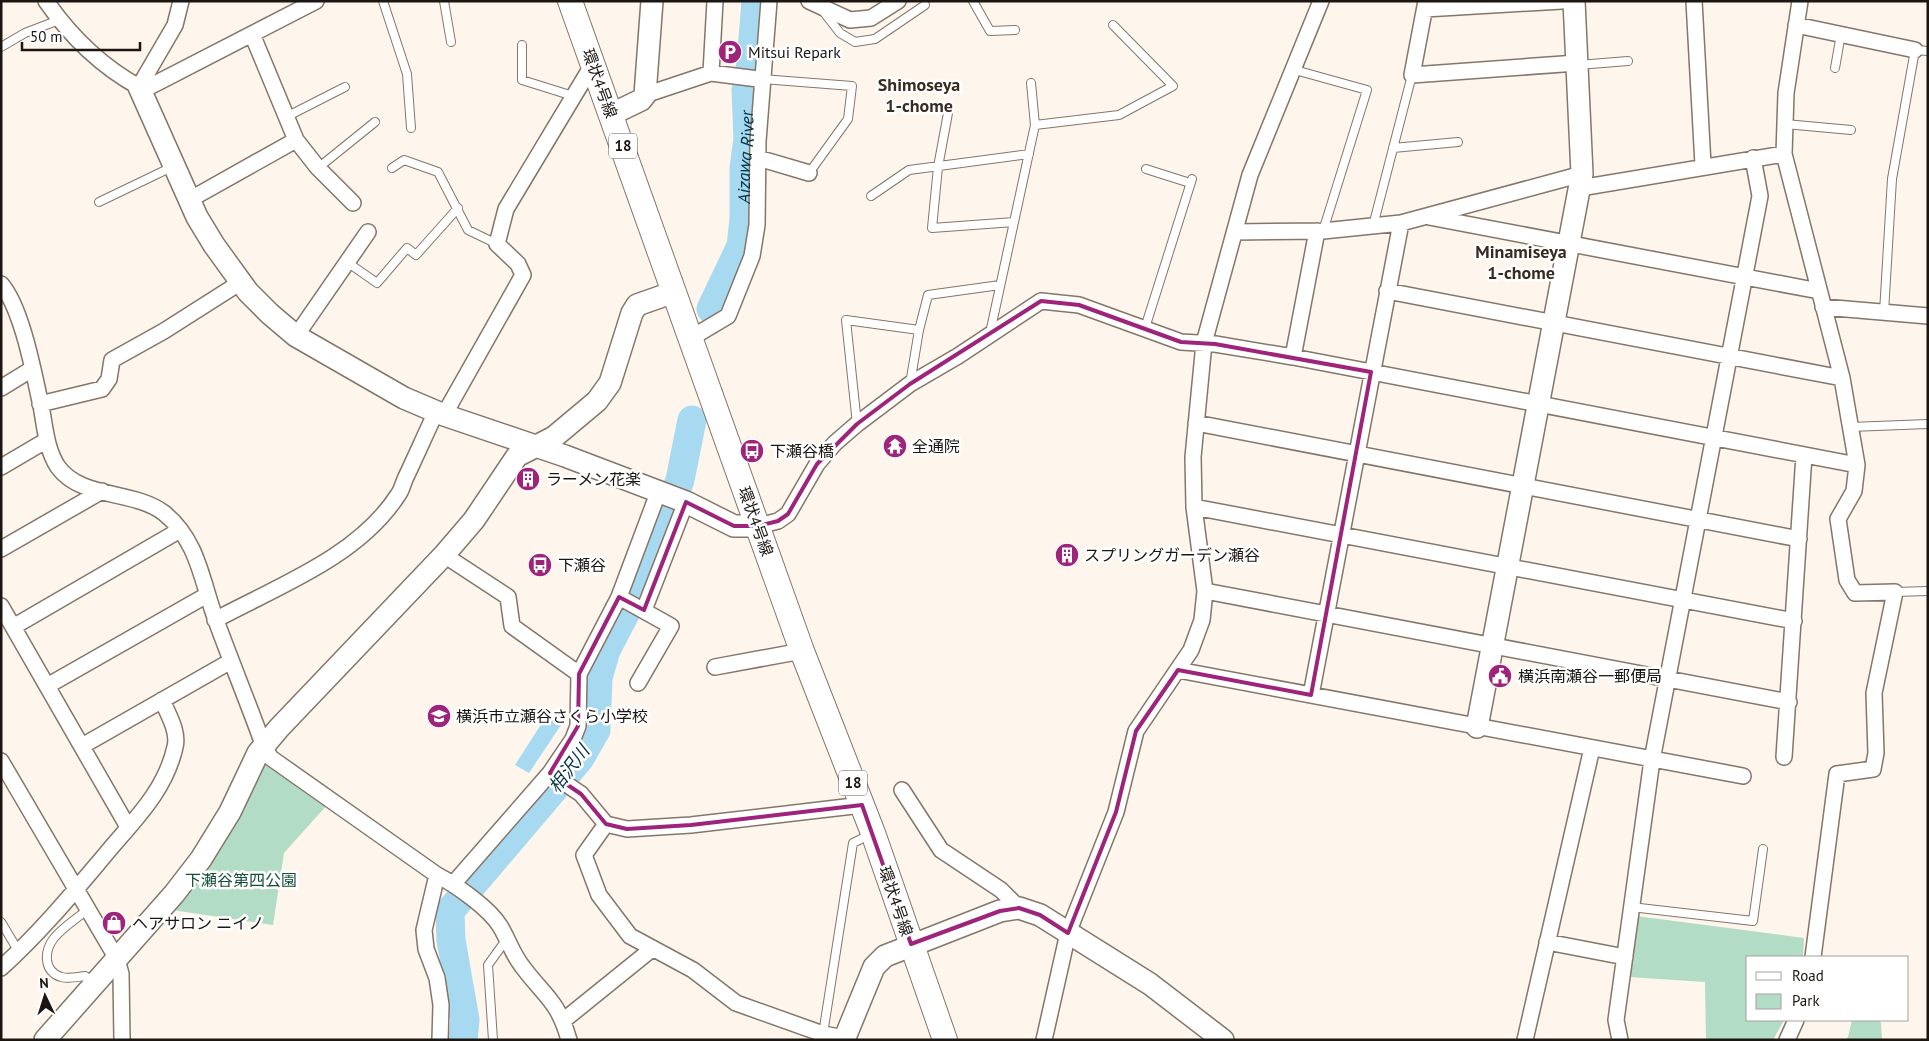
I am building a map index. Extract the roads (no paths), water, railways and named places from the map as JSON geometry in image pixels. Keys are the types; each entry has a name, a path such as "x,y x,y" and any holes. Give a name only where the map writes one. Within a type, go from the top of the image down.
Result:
{"main road":[{"name":"環状4号線","path":"570,1 612,114 802,651 873,833 945,1040"}],"street":[{"path":"46,1 59,20 97,60 139,87 189,200 214,245 241,282 270,314 296,336 404,398 440,413 684,502 734,526 758,526 778,521 788,514 818,464 835,443 857,424 910,384 1041,301 1079,305 1181,342 1204,343 1293,357 1857,465"},
{"path":"139,87 175,25 181,1"},
{"path":"139,87 151,86 316,1"},
{"path":"645,95 652,1"},
{"path":"710,73 715,1"},
{"path":"694,346 728,316 752,256 758,158 760,79 769,1"},
{"path":"814,4 850,20 871,18 898,1"},
{"path":"1044,1040 1068,933 1116,812 1136,731 1191,650 1202,620 1205,591 1194,507 1193,457 1204,343 1250,175 1295,70 1321,1"},
{"path":"1562,1 1425,5 1412,75 1578,64"},
{"path":"1477,727 1581,181 1578,64 1574,1"},
{"path":"1694,1 1703,166"},
{"path":"1800,1 1786,93 1784,154 1842,378 1857,465 1854,491 1838,519 1847,580 1855,593 1895,592 1874,693 1876,753 1873,769 1837,774 1813,956"},
{"path":"1796,26 1921,50"},
{"path":"252,34 296,140 318,168 353,203"},
{"path":"215,620 268,591 313,570 350,546 371,527 399,494 440,413 523,275 518,264 497,244 506,209 593,64"},
{"path":"612,114 641,100 645,95 710,73 760,79"},
{"path":"189,200 296,140"},
{"path":"1235,232 1320,231 1401,223 1581,181 1784,154"},
{"path":"758,158 809,173"},
{"path":"1620,1040 1616,1020 1652,760 1746,278 1760,196 1753,158"},
{"path":"1429,217 1819,291"},
{"path":"1312,695 1401,223"},
{"path":"1293,357 1320,231"},
{"path":"296,336 368,232"},
{"path":"40,404 102,389 109,379 112,360 164,332 241,282"},
{"path":"1,284 7,305 32,369 47,440 59,468 73,481 149,504 164,513 180,530 197,558 215,620 264,747 271,758 437,875 456,884 494,917 516,959 556,1005 564,1020 569,1040"},
{"path":"1387,291 1842,378"},
{"path":"45,1040 174,894 216,837 254,760 264,747 444,556 474,520 517,456 533,446 554,437 597,401 610,383 632,313 637,306 674,292"},
{"path":"1823,307 1928,316"},
{"path":"1,388 32,369"},
{"path":"1196,423 1798,540"},
{"path":"1,467 47,440"},
{"path":"1784,757 1804,455"},
{"path":"1,550 102,491"},
{"path":"456,884 558,778 578,726 579,674 622,598 660,493"},
{"path":"642,609 684,502"},
{"path":"1194,507 1794,621"},
{"path":"13,627 180,530"},
{"path":"444,556 508,597 512,626 579,674"},
{"path":"1205,591 1789,702"},
{"path":"47,686 208,595"},
{"path":"622,598 670,626 638,683"},
{"path":"1,606 128,827"},
{"path":"715,667 802,651"},
{"path":"82,746 231,660"},
{"path":"1178,670 1742,776"},
{"path":"1,968 19,952 76,890 128,827 145,810 156,793 175,747 176,738 162,700"},
{"path":"1525,1040 1592,748"},
{"path":"1,761 76,890 83,913 117,959 121,974 122,1040"},
{"path":"558,778 581,794 606,824 627,829 691,825 862,806"},
{"path":"902,790 942,850 1001,890 1018,908"},
{"path":"606,824 584,855 599,894 630,936 693,970 736,1003 823,1034 845,1039 874,966 885,956 1000,910 1018,908 1040,915 1150,984 1223,1040"},
{"path":"437,875 424,930 426,949 436,978 441,1005 440,1040"},
{"path":"1546,942 1625,957"},
{"path":"564,1020 652,949"},
{"path":"1787,1040 1796,1021"}],"lane":[{"path":"383,1 408,74 411,128"},
{"path":"444,1 452,42"},
{"path":"972,1 990,32 1015,30"},
{"path":"814,4 840,33 855,42 875,38 925,5"},
{"path":"1,47 25,32 59,20"},
{"path":"1035,125 1120,115 1173,86 1113,25"},
{"path":"1835,68 1841,34"},
{"path":"522,46 522,80 573,96"},
{"path":"1884,312 1892,179 1921,50"},
{"path":"1578,64 1628,61"},
{"path":"1295,70 1367,90 1320,231"},
{"path":"1373,226 1412,75"},
{"path":"760,79 852,86 848,119 809,173"},
{"path":"990,334 1035,125 1031,83"},
{"path":"286,118 345,86"},
{"path":"948,113 938,167 932,228 1014,222"},
{"path":"318,168 375,122"},
{"path":"1785,124 1851,130"},
{"path":"1393,148 1458,142"},
{"path":"871,196 909,170 1029,154"},
{"path":"392,168 404,160 438,172 468,230 497,244"},
{"path":"99,202 174,166"},
{"path":"1145,328 1191,181 1146,170"},
{"path":"347,262 377,283 407,248 416,255 458,208"},
{"path":"910,384 919,330 928,295 1000,285"},
{"path":"857,424 846,320 919,330"},
{"path":"1850,427 1928,424"},
{"path":"1895,592 1928,591"},
{"path":"823,1034 853,843 873,833"},
{"path":"1631,907 1753,921 1763,849"},
{"path":"83,913 55,937 47,949 46,961 50,969 59,976 67,978 84,976 95,984"},
{"path":"1,922 19,952"},
{"path":"493,1040 488,965 506,940"}],"water":[{"path":"547,715 561,725 529,773 515,765"}],"waterway":[{"name":"Aizawa River","path":"711,309 741,246 744,219 744,168 748,139 746,90 751,63 756,1"},
{"name":"相沢川","path":"463,1040 465,1020 451,940 450,911 580,758 596,730 598,678 606,650 637,591 680,480 692,420"}],"place":[{"name":"Mitsui Repark","path":"730,52"},
{"name":"全通院","path":"895,446"},
{"name":"下瀬谷橋","path":"752,451"},
{"name":"ラーメン花楽","path":"528,479"},
{"name":"スプリングガーデン瀬谷","path":"1067,555"},
{"name":"下瀬谷","path":"540,565"},
{"name":"横浜南瀬谷一郵便局","path":"1500,676"},
{"name":"横浜市立瀬谷さくら小学校","path":"439,716"},
{"name":"ヘアサロン ニイノ","path":"114,923"}],"district":[{"name":"Shimoseya 1-chome","path":"919,95"},
{"name":"Minamiseya 1-chome","path":"1521,262"}],"park label":[{"name":"下瀬谷第四公園","path":"241,880"}]}
